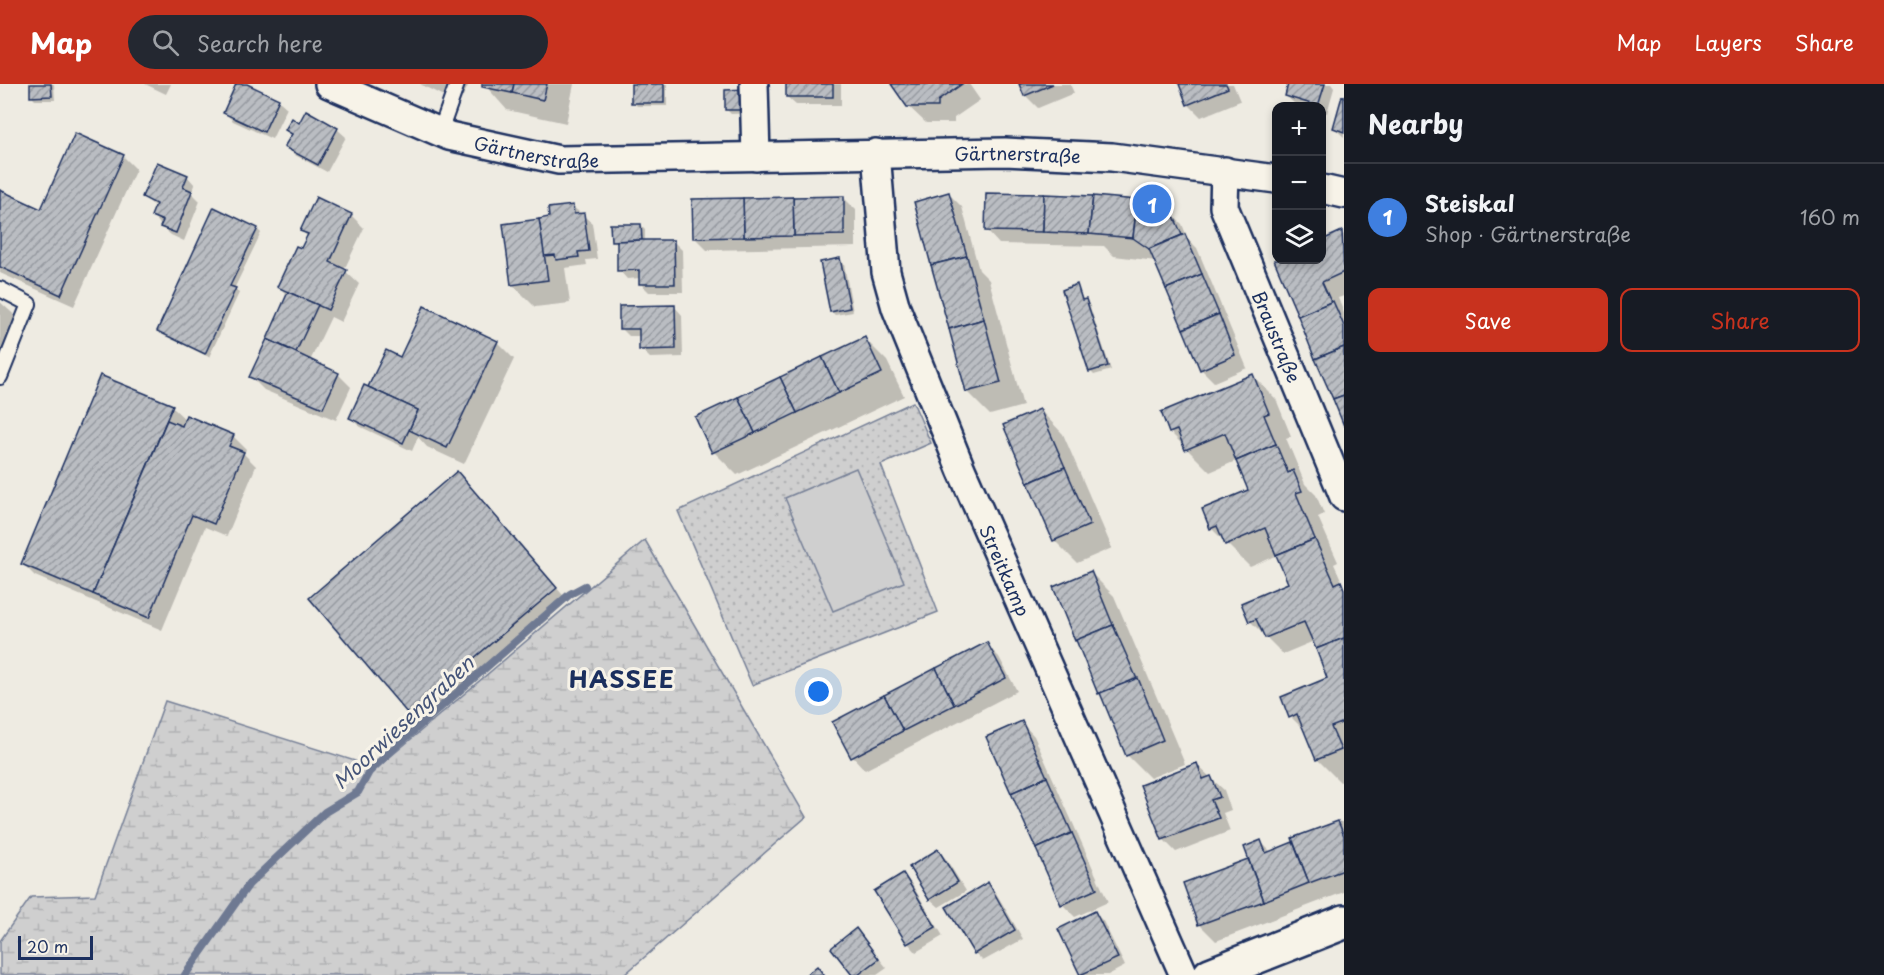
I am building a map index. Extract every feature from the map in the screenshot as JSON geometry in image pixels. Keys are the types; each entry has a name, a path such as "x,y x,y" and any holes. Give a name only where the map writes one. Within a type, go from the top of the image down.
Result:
{"street":[{"name":"Gärtnerstraße","path":"329,84 440,132 560,160 1005,152 1076,155 1272,178"},
{"path":"754,84 756,157"},
{"name":"Streitkamp","path":"876,153 885,262 896,308 960,469 1184,975"},
{"name":"Braustraße","path":"1225,171 1224,207 1344,497"},
{"path":"1326,190 1344,194"},
{"path":"1210,975 1344,922"}],"lane":[{"path":"440,132 457,84"},
{"path":"0,289 29,304 0,377"}],"green space":[{"path":"913,402 931,443 881,465 938,612 752,685 678,511"},
{"path":"856,468 904,582 833,611 785,498"},
{"path":"645,540 806,817 624,975 0,975 0,941 31,897 95,895 165,701 377,768"}],"building":[{"path":"30,84 51,84 52,96 30,97"},
{"path":"236,84 247,84 279,99 264,132 223,113"},
{"path":"482,84 514,84 512,93 482,87"},
{"path":"514,84 547,84 543,100 512,93"},
{"path":"631,84 664,84 664,103 631,103"},
{"path":"786,84 833,84 833,97 786,97"},
{"path":"891,84 962,84 938,101 938,107 907,107"},
{"path":"1019,84 1053,84 1024,96"},
{"path":"1179,84 1226,84 1228,88 1187,105"},
{"path":"1288,84 1325,84 1319,102 1305,102 1285,96"},
{"path":"747,89 748,110 725,110 725,90"},
{"path":"1342,96 1344,96 1344,132 1333,128"},
{"path":"306,110 338,128 318,165 284,147 292,134 285,130 292,118 299,123"},
{"path":"75,133 124,155 61,295 0,267 0,190 41,209"},
{"path":"157,162 188,175 183,187 192,191 176,233 160,227 163,221 151,216 156,204 142,197"},
{"path":"949,192 967,256 931,265 914,202"},
{"path":"986,193 1044,194 1043,232 985,231"},
{"path":"1044,194 1093,196 1089,234 1043,232"},
{"path":"844,196 844,235 794,236 793,197"},
{"path":"1093,196 1137,200 1133,238 1089,234"},
{"path":"316,197 352,214 330,262 347,270 328,310 277,287 296,246 301,248 308,234 300,231"},
{"path":"793,197 794,236 744,237 743,198"},
{"path":"743,198 744,237 693,238 692,199"},
{"path":"1137,203 1160,204 1173,214 1182,235 1149,249 1133,238"},
{"path":"573,205 574,214 584,213 589,251 578,252 579,257 556,260 555,255 544,256 539,219 549,217 548,208"},
{"path":"214,207 258,228 230,286 236,288 205,354 157,331"},
{"path":"539,219 548,280 511,285 503,224"},
{"path":"610,224 641,224 642,240 611,241"},
{"path":"1342,231 1344,272 1322,282 1331,302 1298,316 1276,264 1326,264 1326,238"},
{"path":"1185,234 1202,274 1166,289 1149,249"},
{"path":"674,240 675,284 639,284 639,270 617,271 617,241"},
{"path":"967,256 984,319 949,329 931,265"},
{"path":"840,258 850,308 830,312 820,262"},
{"path":"1202,274 1219,314 1183,329 1166,289"},
{"path":"1077,284 1082,300 1086,299 1108,366 1089,372 1062,290"},
{"path":"288,292 318,305 296,352 267,339"},
{"path":"1333,301 1344,326 1344,347 1315,359 1298,316"},
{"path":"675,305 676,349 639,350 639,329 619,329 619,306"},
{"path":"424,306 498,341 447,448 409,430 418,410 368,387 386,350 400,357"},
{"path":"1219,314 1235,355 1200,370 1183,329"},
{"path":"984,319 1001,383 966,392 949,329"},
{"path":"865,337 882,373 839,393 822,357"},
{"path":"267,339 339,373 323,408 249,377"},
{"path":"1344,347 1344,395 1333,399 1315,359"},
{"path":"822,357 839,393 797,413 780,377"},
{"path":"1253,374 1269,413 1264,415 1276,444 1236,461 1225,433 1185,450 1177,430 1169,433 1161,412"},
{"path":"100,375 173,405 93,594 21,564"},
{"path":"780,377 797,413 755,433 738,397"},
{"path":"364,385 418,410 403,443 349,418"},
{"path":"1344,395 1344,426 1333,399"},
{"path":"738,397 755,433 712,453 695,417"},
{"path":"1040,409 1065,467 1028,483 1003,425"},
{"path":"186,415 234,435 229,446 244,452 214,524 192,515 149,618 93,594 167,420 182,426"},
{"path":"1276,444 1288,473 1293,470 1302,491 1296,493 1315,539 1276,555 1265,528 1225,545 1217,526 1210,529 1202,509 1248,490 1236,461"},
{"path":"1065,467 1090,525 1053,541 1028,483"},
{"path":"457,471 557,588 408,714 309,598"},
{"path":"1315,539 1335,584 1341,581 1344,589 1344,638 1316,649 1304,622 1265,638 1256,619 1249,622 1241,603 1288,583 1276,555"},
{"path":"1091,571 1113,625 1075,641 1053,587"},
{"path":"1113,625 1137,679 1098,694 1076,640"},
{"path":"1344,638 1344,722 1331,727 1341,750 1316,760 1297,714 1289,718 1281,697 1327,678 1316,649"},
{"path":"987,642 1006,678 954,705 936,668"},
{"path":"936,668 954,705 903,731 884,695"},
{"path":"1138,678 1163,740 1126,756 1100,693"},
{"path":"884,695 903,731 851,758 832,722"},
{"path":"1022,721 1047,777 1011,793 986,737"},
{"path":"1197,763 1203,779 1211,776 1220,797 1211,800 1219,818 1162,840 1140,785"},
{"path":"1047,777 1072,833 1036,849 1011,793"},
{"path":"1338,821 1344,836 1344,870 1309,883 1292,838"},
{"path":"1072,833 1097,889 1061,905 1036,849"},
{"path":"1261,840 1266,853 1293,842 1309,883 1264,901 1244,847"},
{"path":"938,849 958,882 929,900 909,867"},
{"path":"1248,859 1264,901 1198,925 1183,883"},
{"path":"903,873 936,927 907,944 874,891"},
{"path":"988,882 1015,930 974,954 946,907"},
{"path":"1095,911 1118,958 1080,975 1058,929"},
{"path":"856,928 879,959 858,975 852,975 831,948"},
{"path":"817,966 824,975 806,975"}],"waterway":[{"name":"Moorwiesengraben","path":"185,975 249,884 325,812 358,792 369,772 395,747 570,594 585,586"}],"place":[{"name":"Steiskal","path":"1152,204"}],"district":[{"name":"HASSEE","path":"622,678"}]}
